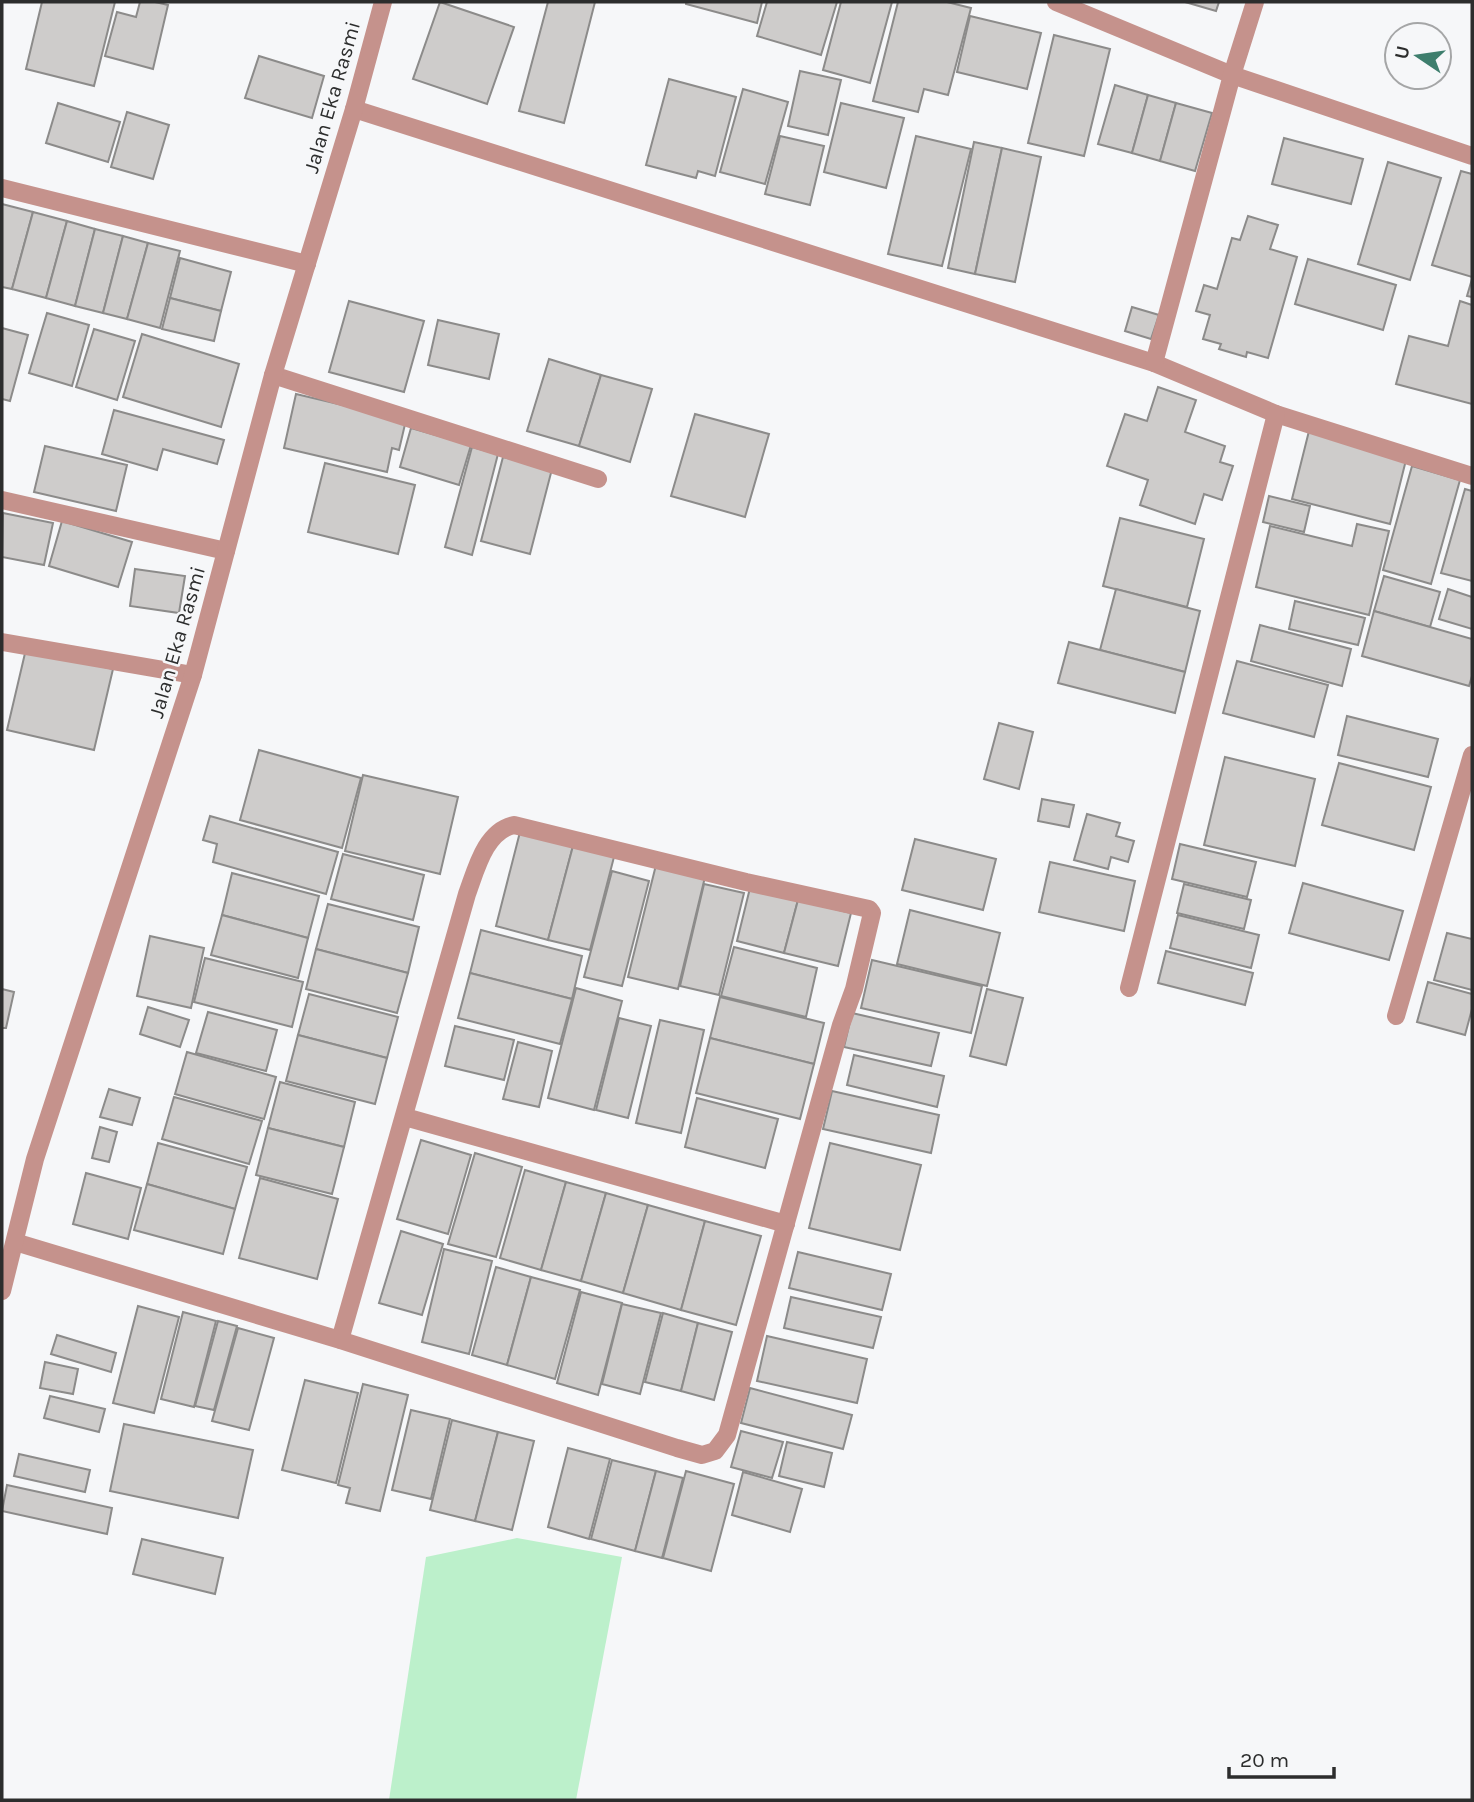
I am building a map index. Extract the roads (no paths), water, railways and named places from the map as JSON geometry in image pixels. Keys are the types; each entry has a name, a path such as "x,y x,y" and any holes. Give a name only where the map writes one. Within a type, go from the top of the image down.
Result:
{"street":[{"name":"Jalan Eka Rasmi","path":"2,1291 35,1159 193,675 274,375 354,109 383,2"},
{"path":"1056,2 1232,75 1472,156"},
{"path":"1154,363 1232,75 1255,2"},
{"path":"354,109 1154,363 1276,414 1472,475"},
{"path":"2,188 307,264"},
{"path":"274,375 598,479"},
{"path":"1129,988 1276,414"},
{"path":"2,500 226,551"},
{"path":"2,642 193,675"},
{"path":"1396,1016 1472,755"},
{"path":"15,1242 340,1340 677,1448 702,1455 708,1453 721,1447 727,1435 860,965 872,917 869,909 514,825 506,827 483,852 467,894 340,1340"},
{"path":"405,1117 786,1224"}]}
